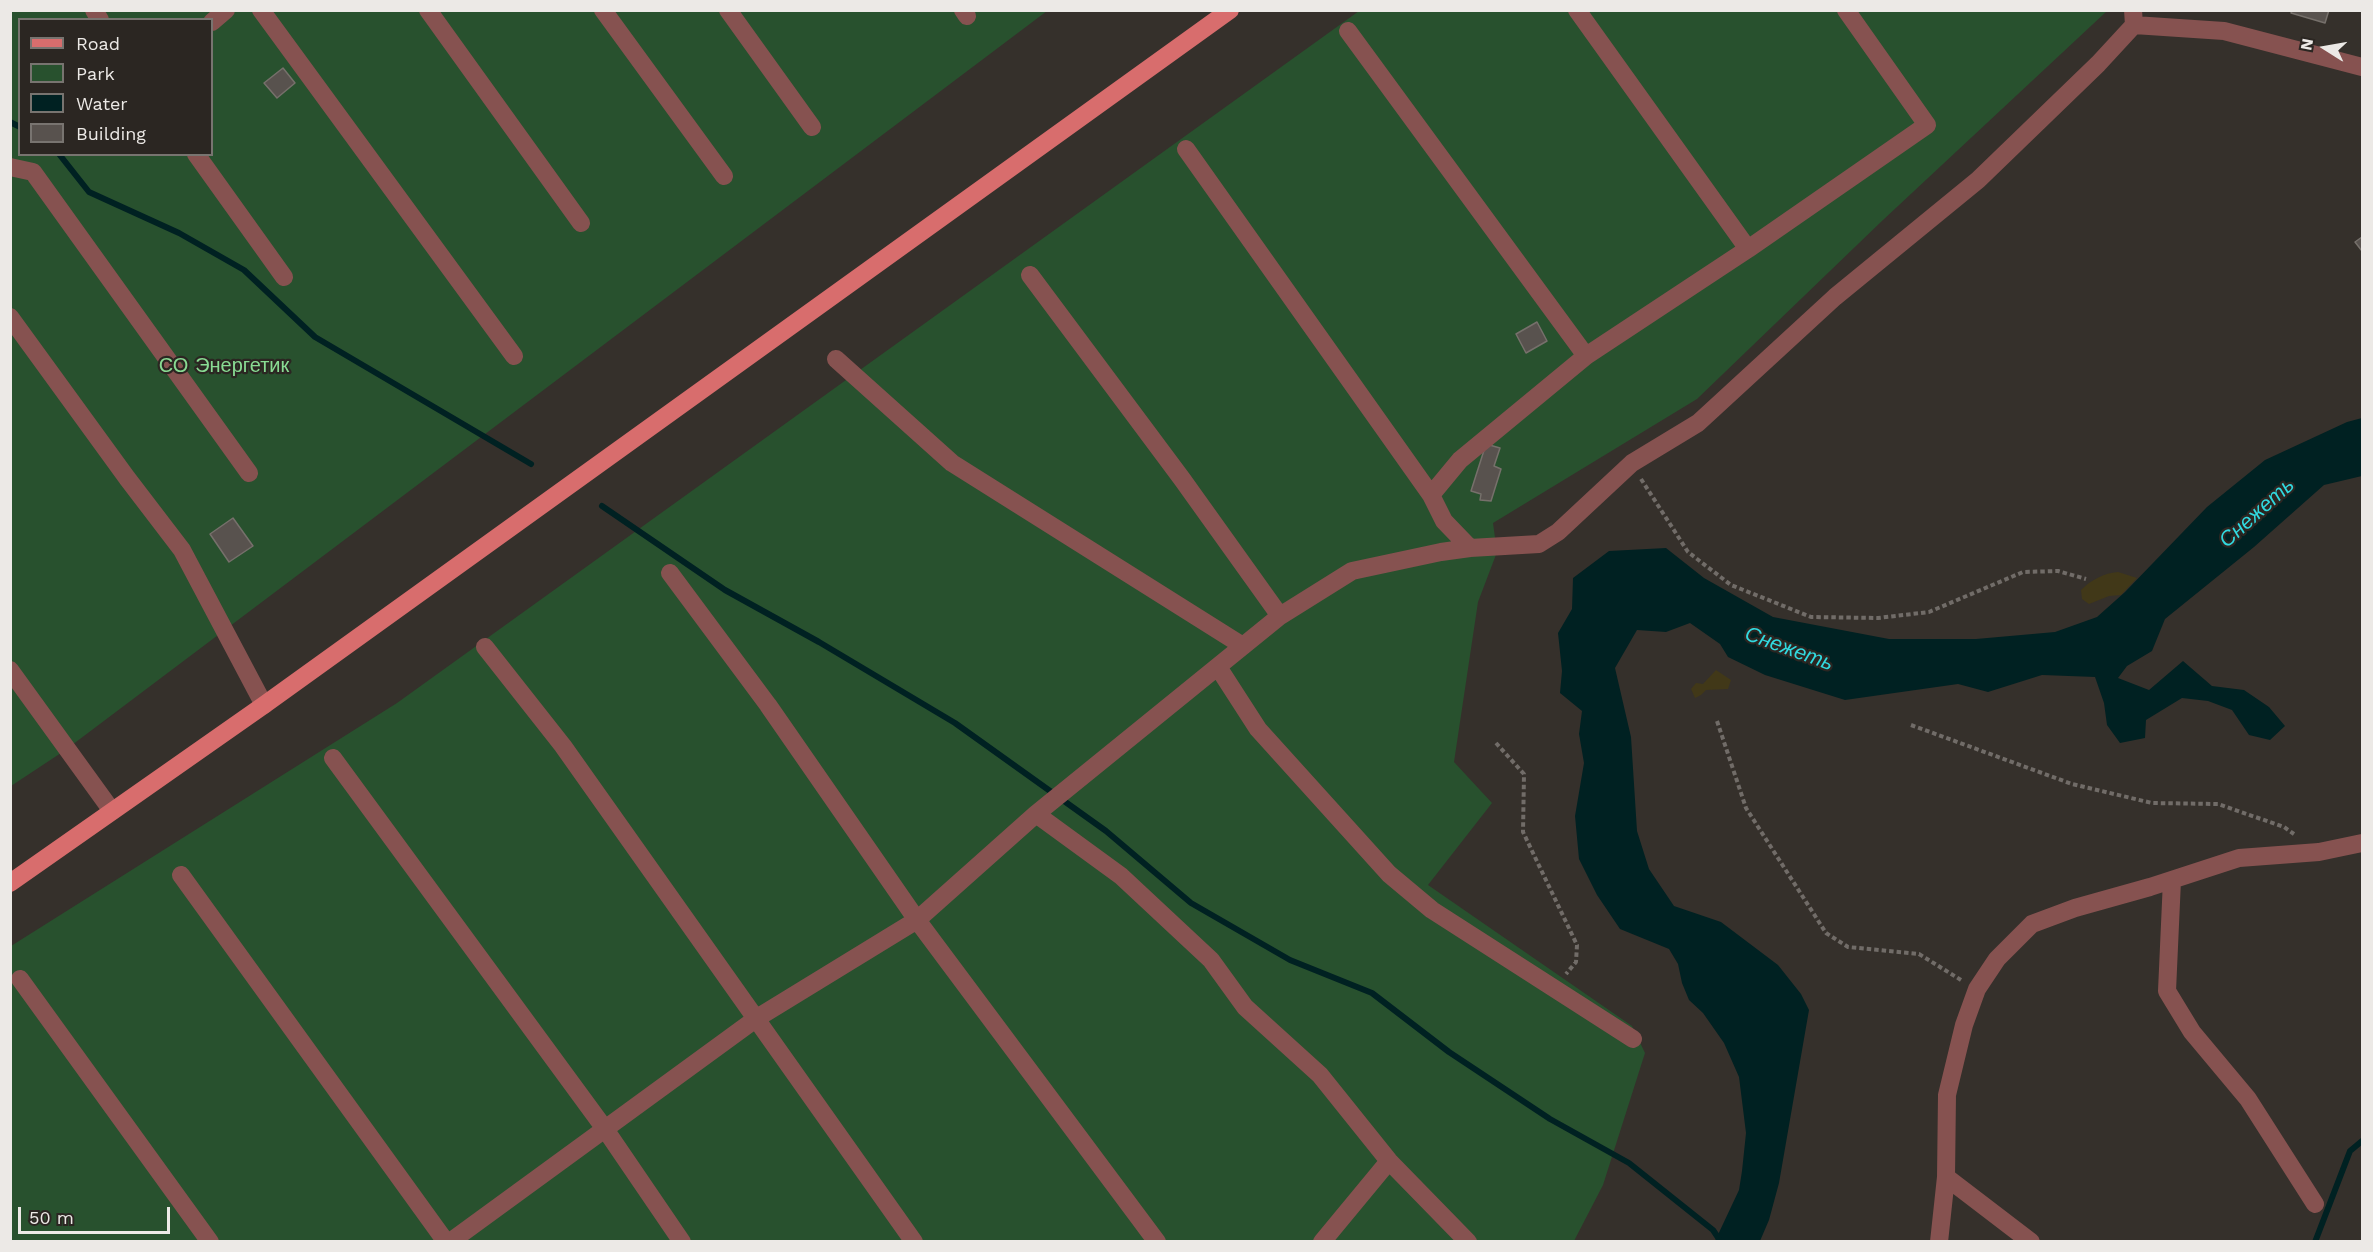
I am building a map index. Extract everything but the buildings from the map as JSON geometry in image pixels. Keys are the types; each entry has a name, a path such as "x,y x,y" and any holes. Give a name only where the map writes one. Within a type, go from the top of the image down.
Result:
{"main road":[{"path":"10,883 264,705 1208,17 1230,10"}],"street":[{"path":"213,21 226,10"},
{"path":"261,10 514,356"},
{"path":"428,10 580,223"},
{"path":"603,10 724,176"},
{"path":"728,10 812,127"},
{"path":"1577,10 1748,249"},
{"path":"1431,495 1460,460 1586,356 1748,249 1927,125 1846,10"},
{"path":"181,875 448,1242 757,1018 917,920 1036,814 1280,616 1352,571 1441,552 1539,544 1558,532 1632,463 1698,423 1835,297 1978,180 2098,64 2133,18 2224,31 2362,67"},
{"path":"1348,31 1586,356"},
{"path":"1186,149 1431,495 1444,521 1470,548"},
{"path":"197,156 284,277"},
{"path":"10,167 33,172 249,473"},
{"path":"1030,275 1182,479 1280,616"},
{"path":"10,317 182,550 264,705"},
{"path":"836,359 952,463 1243,646"},
{"path":"670,573 768,705 917,920 1157,1242"},
{"path":"485,647 563,746 914,1242"},
{"path":"1218,667 1258,729 1389,874 1432,910 1633,1039"},
{"path":"10,670 112,811"},
{"path":"333,758 605,1129 682,1242"},
{"path":"1036,814 1122,876 1211,960 1245,1007 1320,1075 1389,1161 1468,1242"},
{"path":"1939,1242 1946,1177 1947,1095 1964,1025 1977,989 1997,959 2032,924 2075,908 2239,858 2319,852 2362,843"},
{"path":"2172,880 2167,991 2192,1032 2248,1099 2315,1204"},
{"path":"20,979 210,1242"},
{"path":"1322,1242 1389,1161"},
{"path":"1946,1177 2031,1242"}],"path":[{"path":"1632,463 1688,552 1731,585 1811,616 1878,618 1929,612 2022,572 2058,571 2086,579"},
{"path":"1717,721 1746,808 1826,933 1848,947 1919,954 1977,989"},
{"path":"1911,725 2072,784 2152,803 2218,804 2284,827 2319,852"},
{"path":"1496,743 1524,774 1523,832 1577,945 1576,962 1553,988"}],"green space":[{"name":"СО Энергетик","path":"11,11 1047,11 64,751 11,786"},
{"path":"1359,11 2107,11 1883,220 1697,399 1493,523 1497,552 1478,602 1454,762 1492,803 1428,885 1632,1026 1645,1053 1603,1185 1574,1241 11,1242 11,946 397,703"}],"sand":[{"path":"2118,572 2137,578 2121,595 2109,596 2089,604 2082,599 2081,590 2089,583 2103,575"},
{"path":"1716,670 1731,680 1728,689 1706,690 1695,698 1691,689 1696,683 1703,684"}],"water":[{"name":"Снежеть","path":"2362,418 2362,476 2324,485 2254,547 2165,619 2152,651 2127,666 2118,678 2149,690 2183,661 2212,686 2244,690 2269,707 2285,726 2270,740 2249,735 2232,710 2208,701 2182,698 2146,720 2145,738 2120,743 2107,725 2104,703 2095,677 2042,675 1988,692 1958,684 1845,700 1765,675 1728,657 1720,644 1690,623 1666,632 1637,630 1615,668 1631,737 1637,831 1649,869 1674,906 1721,922 1778,965 1801,994 1809,1010 1779,1183 1769,1220 1760,1241 1715,1241 1739,1190 1742,1171 1746,1133 1739,1077 1724,1043 1703,1013 1689,1000 1678,964 1669,949 1620,929 1597,895 1579,859 1575,816 1584,763 1579,734 1582,711 1560,693 1562,671 1558,633 1572,609 1573,578 1609,551 1666,548 1704,578 1773,617 1889,639 1976,639 2055,632 2097,617 2125,592 2207,507 2265,460 2347,422"}],"waterway":[{"path":"10,122 18,126"},
{"path":"61,156 89,192 179,233 244,270 315,337 531,464"},
{"path":"602,506 725,590 819,642 955,723 1106,831 1191,903 1290,960 1372,993 1449,1052 1550,1119 1629,1163 1713,1230 1721,1242"},
{"path":"2315,1242 2350,1151 2362,1141"}]}
